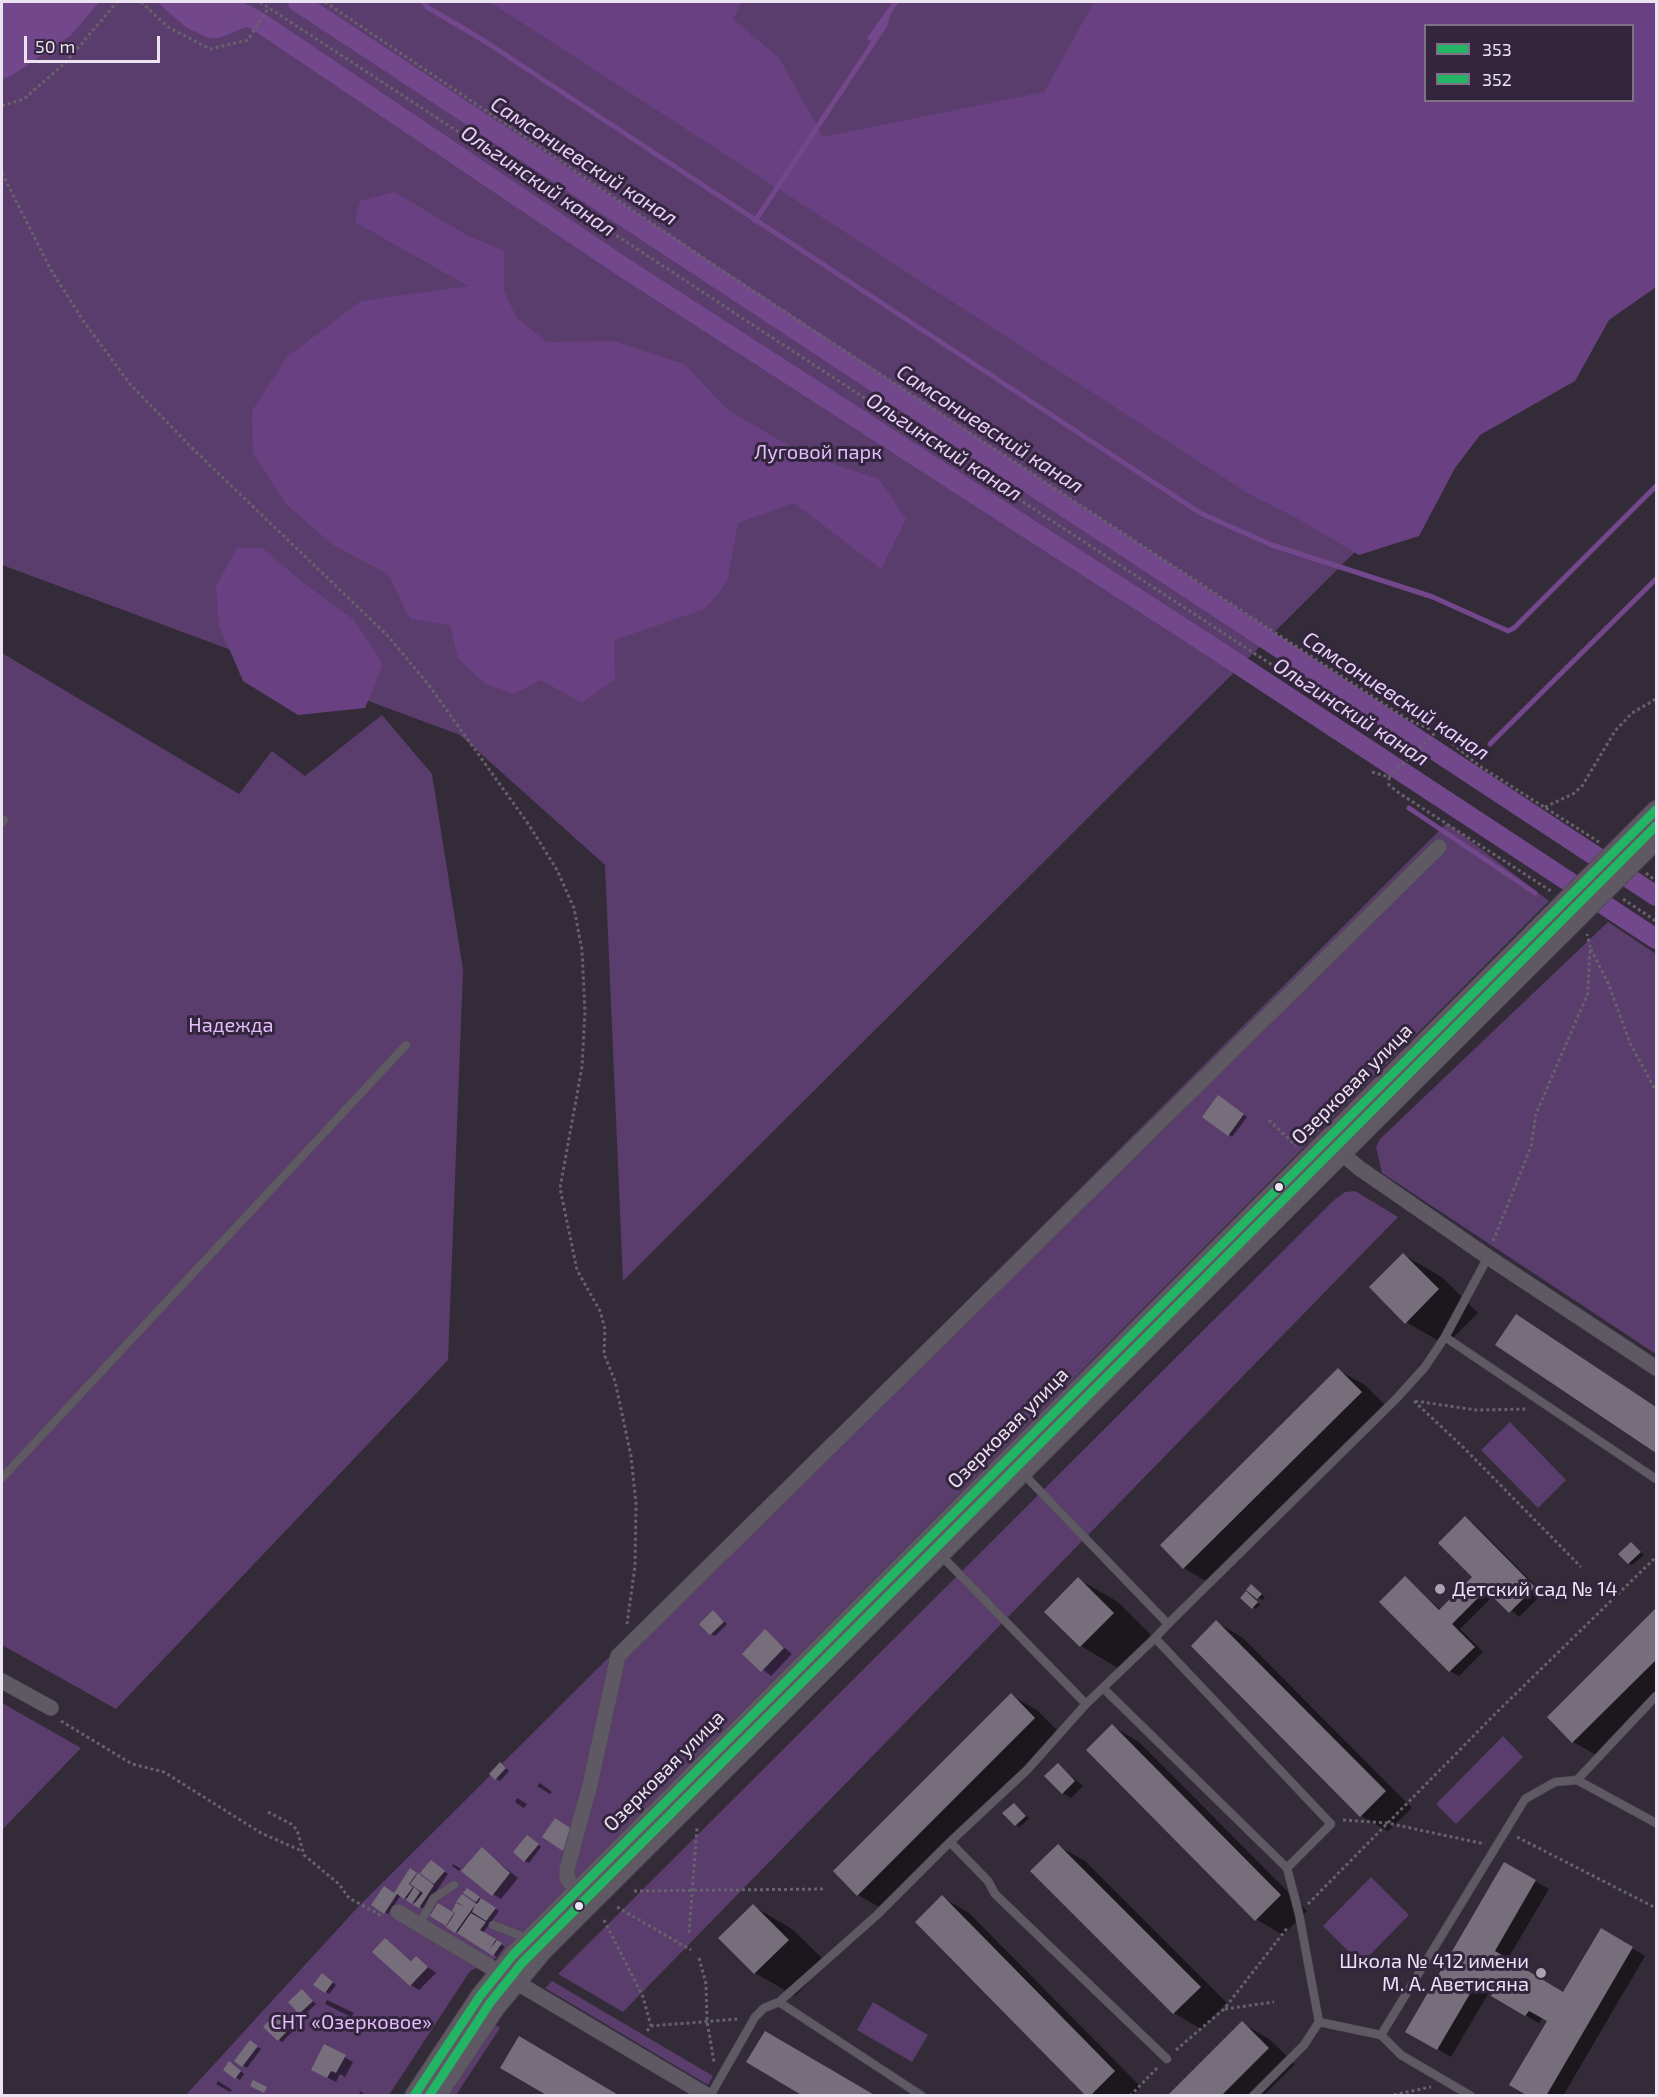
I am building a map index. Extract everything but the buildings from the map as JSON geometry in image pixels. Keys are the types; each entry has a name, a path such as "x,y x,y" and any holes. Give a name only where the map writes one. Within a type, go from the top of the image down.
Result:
{"street":[{"name":"Озерковая улица","path":"414,2096 498,1972 576,1890 1327,1140 1559,900 1626,842 1656,810"},
{"name":"Озерковая улица","path":"437,2096 496,2007 542,1952 1341,1153 1582,923 1656,840"},
{"path":"576,1890 567,1878 567,1869 590,1785 618,1656 1439,847"},
{"path":"1327,1140 1341,1153 1488,1257 1656,1368"},
{"path":"2,1681 51,1708"},
{"path":"398,1912 709,2096"}],"lane":[{"path":"2,1478 406,1045"},
{"path":"709,2096 755,2017 764,2008 779,2002 877,1915 1027,1770 1086,1704 1104,1689 1396,1399 1425,1367 1488,1257"},
{"path":"1444,1337 1656,1479"},
{"path":"1009,1459 1168,1624"},
{"path":"927,1541 1086,1704"},
{"path":"1155,1638 1331,1824 1287,1868"},
{"path":"1104,1689 1287,1868 1299,1914 1319,2022 1304,2045 1253,2096"},
{"path":"1577,1780 1656,1696"},
{"path":"1381,2035 1525,1799 1555,1782 1577,1780 1656,1823"},
{"path":"950,1842 988,1881 995,1893 1167,2059"},
{"path":"418,1925 434,1898 454,1885"},
{"path":"493,1925 519,1935 526,1942"},
{"path":"779,2002 922,2096"},
{"path":"1319,2022 1381,2035 1401,2055 1471,2096"}],"path":[{"path":"2,106 24,99 66,62 117,2"},
{"path":"141,2 168,27 210,49 248,40 258,28 269,7"},
{"path":"260,2 1411,756"},
{"path":"325,2 730,275 1407,719 1441,734 1478,765 1603,845"},
{"path":"2,172 51,270 84,322 130,384 194,450 388,636 428,684 530,825 558,870 570,898 582,950 585,1012 582,1067 560,1188 577,1270 600,1311 605,1329 604,1354 615,1381 632,1456 636,1504 635,1566 627,1626"},
{"path":"1544,807 1573,794 1582,786 1615,731 1632,713 1656,699"},
{"path":"1435,733 1389,777 1389,785 1559,900"},
{"path":"1372,772 1389,777"},
{"path":"1451,834 1455,830"},
{"path":"1628,902 1656,921"},
{"path":"1582,923 1590,946 1608,983 1630,1043 1656,1091"},
{"path":"1488,1257 1531,1147 1536,1114 1588,993 1590,946"},
{"path":"1269,1120 1298,1149"},
{"path":"1396,1399 1476,1410 1538,1410"},
{"path":"1414,1401 1464,1448 1581,1567"},
{"path":"1130,2096 1167,2059 1224,2009 1299,1914 1387,1823 1656,1557"},
{"path":"51,1708 57,1719 132,1764 164,1772 261,1833 302,1851 339,1884 349,1898 380,1916 391,1916 398,1912"},
{"path":"268,1812 291,1824 297,1830 302,1851"},
{"path":"1331,1824 1344,1820 1387,1823 1487,1844 1500,1839 1517,1837 1656,1908"},
{"path":"689,1933 697,1828"},
{"path":"634,1891 825,1889"},
{"path":"617,1907 691,1950"},
{"path":"604,1920 643,1997 651,2026"},
{"path":"699,1958 706,1984 707,2021 715,2064 721,2076"},
{"path":"1224,2009 1274,2002"},
{"path":"647,2031 651,2026 755,2017"},
{"path":"1388,2096 1451,2084"}],"green space":[{"name":"Луговой парк","path":"2,2 1656,2 1656,252 623,1281 605,865 460,735 2,565"},
{"name":"Надежда","path":"2,653 239,794 272,751 305,776 382,715 432,774 463,970 448,1360 116,1709 2,1645"},
{"name":"СНТ «Озерковое»","path":"1447,823 1549,901 498,1957 470,1971 389,2095 185,2096 357,1908"},
{"path":"1608,922 1656,954 1656,1354 1382,1173 1376,1147 1380,1139"},
{"path":"1355,1191 1398,1217 623,2012 558,1974 1334,1200 1345,1192"},
{"path":"1510,1422 1566,1480 1538,1508 1481,1450"},
{"path":"2,1703 81,1748 2,1830"},
{"path":"1503,1736 1523,1757 1456,1824 1436,1804"},
{"path":"1371,1877 1409,1915 1361,1964 1323,1926"},
{"path":"552,1981 713,2076 708,2085 545,1988"},
{"path":"873,2002 928,2035 912,2062 857,2030"},
{"path":"495,2025 500,2028 456,2095 449,2096"}],"shaded area":[{"path":"2,2 99,2 71,35 11,76 2,79"},
{"path":"157,2 244,2 260,20 257,25 254,24 219,38 209,38 187,28"},
{"path":"490,2 741,2 733,19 779,58 823,137 1044,92 1094,2 1656,2 1656,287 1609,320 1575,381 1480,435 1455,468 1419,536 1359,555 1302,521 1249,494"},
{"path":"395,192 466,235 504,251 504,290 516,317 547,342 613,341 684,364 728,410 801,453 879,479 906,519 881,569 794,503 738,523 727,582 705,609 614,640 615,679 582,703 541,680 514,694 485,684 458,658 450,625 410,619 388,574 333,545 286,504 253,453 252,411 287,357 361,301 468,286 355,222 360,201"},
{"path":"237,548 262,548 305,584 354,620 383,664 365,708 298,715 243,681 219,625 216,586"}],"waterway":[{"name":"Ольгинский канал","path":"203,2 247,15 262,24 620,265 1209,645 1656,939"},
{"name":"Самсониевский канал","path":"298,2 1656,896"},
{"path":"423,2 427,7 483,40 1200,513 1272,545 1433,597 1508,631 1514,628 1656,486"},
{"path":"870,38 896,2"},
{"path":"755,221 885,25 889,11"},
{"path":"1490,744 1656,579"},
{"path":"1409,808 1535,893"}],"transit line":[{"name":"353","path":"414,2096 480,1996 513,1955 1656,810"},
{"name":"352","path":"429,2096 490,2003 522,1963 1656,826"}],"place":[{"name":"Детский сад № 14","path":"1440,1589"},
{"name":"Школа № 412 имени М. А. Аветисяна","path":"1541,1973"}]}
